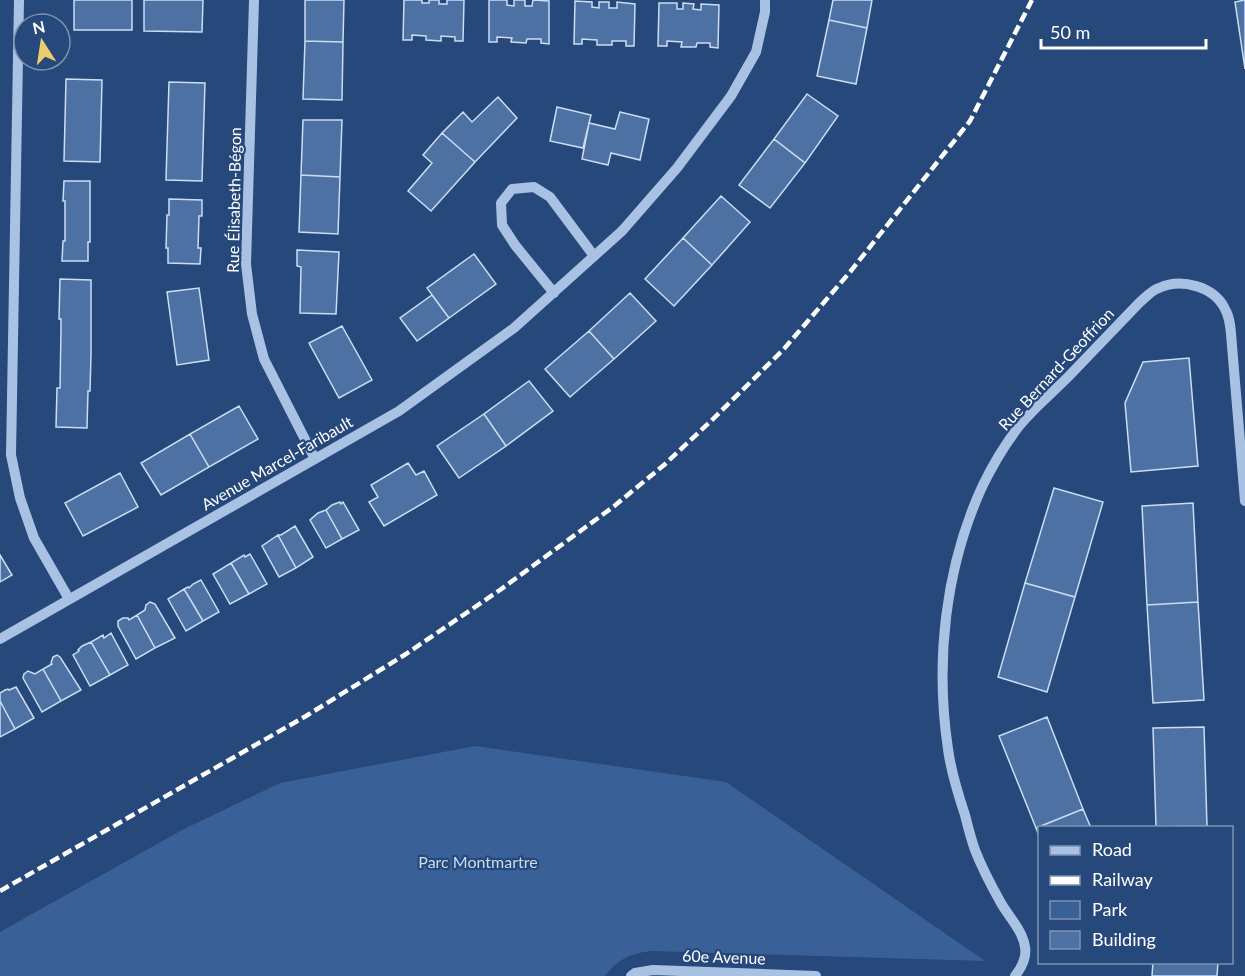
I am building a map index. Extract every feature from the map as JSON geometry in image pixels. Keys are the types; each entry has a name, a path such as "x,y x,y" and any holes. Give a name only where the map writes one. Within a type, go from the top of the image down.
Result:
{"street":[{"path":"19,0 11,455 20,498 34,538 69,599"},
{"name":"Rue Élisabeth-Bégon","path":"254,0 246,264 252,314 264,359 315,459"},
{"name":"Avenue Marcel-Faribault","path":"0,639 399,411 514,328 622,231 677,168 731,96 756,52 765,12 765,0"},
{"path":"554,292 515,245 502,225 501,203 512,189 534,187 550,197 594,256"},
{"name":"Rue Bernard-Geoffrion","path":"1016,976 1025,957 1025,945 975,851 955,783 948,750 945,715 943,678 948,599 964,534 982,489 997,459 1020,426 1140,302 1157,288 1174,284 1191,285 1205,290 1216,297 1226,309 1232,346 1245,501"},
{"name":"60e Avenue","path":"631,976 635,973 653,970 816,976"}],"green space":[{"name":"Parc Montmartre","path":"475,746 726,782 985,961 652,951 626,958 615,965 605,976 0,976 0,932 182,830 280,783"}],"building":[{"path":"74,0 132,0 132,30 74,30"},
{"path":"144,0 203,0 202,32 144,31"},
{"path":"305,0 344,0 343,42 305,41"},
{"path":"404,0 422,0 422,3 429,3 429,0 439,0 439,4 447,4 447,0 464,0 463,41 455,41 455,37 441,36 441,41 426,40 426,36 412,35 412,40 403,40"},
{"path":"489,0 507,0 507,5 514,6 514,0 525,0 525,6 532,6 533,0 549,1 549,44 541,43 541,39 527,39 526,43 511,42 512,38 497,37 497,42 489,42"},
{"path":"833,0 872,0 867,28 829,20"},
{"path":"1245,0 1245,69 1235,2"},
{"path":"575,1 592,2 592,7 599,8 599,2 609,2 609,8 617,8 617,2 635,4 634,46 626,46 626,41 612,41 612,45 597,45 597,40 582,39 582,44 574,44"},
{"path":"659,3 677,3 677,9 683,9 683,3 694,4 693,9 701,10 701,4 719,5 718,48 710,47 710,43 697,43 696,47 681,47 682,42 667,41 667,46 658,46"},
{"path":"829,20 867,28 856,84 817,76"},
{"path":"305,41 343,42 342,100 303,99"},
{"path":"66,79 102,80 100,162 64,161"},
{"path":"169,82 205,83 202,181 166,180"},
{"path":"807,94 838,116 805,163 774,139"},
{"path":"498,97 517,118 475,162 442,133 463,112 472,122"},
{"path":"557,107 591,115 583,148 550,141"},
{"path":"620,112 649,119 640,160 611,153 608,165 582,159 589,123 615,129"},
{"path":"303,120 342,120 340,177 301,175"},
{"path":"442,133 475,162 431,211 408,191 432,163 423,155"},
{"path":"774,139 805,163 770,208 739,185"},
{"path":"301,175 340,177 338,234 299,232"},
{"path":"64,181 90,181 88,261 62,261 63,241 65,241"},
{"path":"721,196 750,222 712,265 683,238"},
{"path":"169,199 202,200 198,248 201,248 200,264 168,263 168,248 166,248"},
{"path":"683,238 712,265 674,306 645,279"},
{"path":"297,250 339,252 336,314 300,313 301,267 297,266"},
{"path":"474,254 496,284 449,318 427,288"},
{"path":"60,279 91,280 90,391 88,391 87,428 56,427 57,388 60,388"},
{"path":"199,288 209,360 177,365 167,292"},
{"path":"630,293 656,321 614,359 589,331"},
{"path":"432,295 449,318 417,341 400,318"},
{"path":"342,326 372,380 339,398 309,343"},
{"path":"589,331 614,359 570,397 545,369"},
{"path":"1189,358 1198,466 1131,472 1125,403 1143,362"},
{"path":"529,381 553,411 506,446 484,414"},
{"path":"239,406 258,439 209,467 190,434"},
{"path":"484,414 506,446 459,478 437,446"},
{"path":"190,434 209,467 161,495 141,463"},
{"path":"408,463 416,475 424,471 437,495 384,526 369,502 378,497 371,485"},
{"path":"120,473 138,507 83,536 65,503"},
{"path":"1054,488 1103,502 1075,597 1025,583"},
{"path":"340,502 341,504 343,502 359,530 342,539 326,510"},
{"path":"1193,503 1198,602 1147,605 1142,506"},
{"path":"326,510 342,539 326,548 310,520"},
{"path":"295,526 313,557 296,568 278,535"},
{"path":"278,535 296,568 279,577 262,546"},
{"path":"250,554 267,584 249,594 231,563"},
{"path":"0,555 12,575 0,582"},
{"path":"231,563 249,594 230,604 213,574"},
{"path":"201,580 219,612 203,621 184,589"},
{"path":"1025,583 1075,597 1047,692 998,677"},
{"path":"184,589 203,621 186,631 168,599"},
{"path":"150,602 155,604 175,638 155,648 137,615 145,610 146,605"},
{"path":"1198,602 1204,700 1153,703 1147,605"},
{"path":"137,615 155,648 136,659 118,626 118,621 123,618 129,620"},
{"path":"111,633 128,665 110,675 91,642"},
{"path":"91,642 110,675 90,686 73,655 82,646"},
{"path":"57,655 81,690 61,701 43,669 52,664 53,657"},
{"path":"43,669 61,701 42,712 23,678 28,671 35,674"},
{"path":"16,687 34,718 15,729 0,701 0,693"},
{"path":"0,701 15,729 0,737"},
{"path":"1047,717 1083,809 1036,828 999,736"},
{"path":"1204,727 1207,826 1156,826 1153,728"},
{"path":"1083,809 1090,826 1041,826"},
{"path":"1153,964 1218,964 1217,976 1152,976"}],"railway":[{"path":"0,891 306,716 406,654 500,590 613,507 664,465 783,350 850,272 970,121 1032,0"}]}
